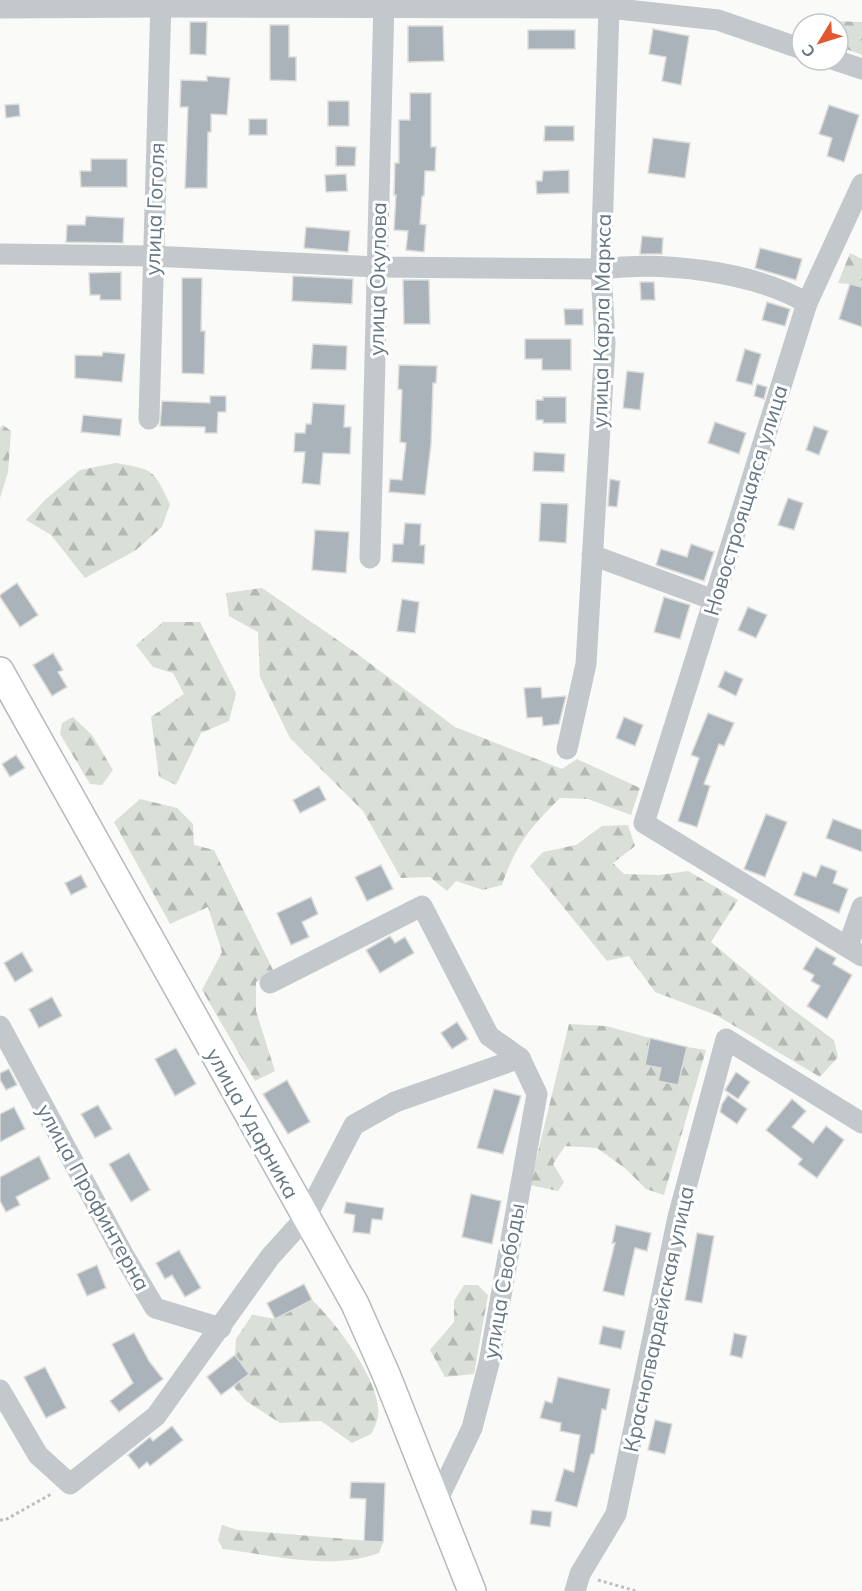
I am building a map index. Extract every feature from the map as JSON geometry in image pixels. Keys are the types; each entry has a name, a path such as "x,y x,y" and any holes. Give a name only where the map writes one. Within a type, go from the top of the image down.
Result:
{"main road":[{"name":"улица Ударника","path":"0,671 355,1304 386,1374 472,1591"}],"street":[{"path":"0,8 161,3 608,4 718,20 790,45"},
{"name":"улица Гоголя","path":"149,419 161,3"},
{"name":"улица Окулова","path":"370,558 384,4"},
{"name":"улица Карла Маркса","path":"567,749 586,664 605,344 601,269 608,4"},
{"name":"Новостроящаяся улица","path":"855,951 644,823 807,303 862,184"},
{"path":"0,254 152,256 377,267 601,269 625,266 711,270 788,292 807,303"},
{"path":"592,555 714,600"},
{"name":"улица Свободы","path":"270,983 422,906 489,1035 520,1058 537,1094 489,1363 472,1428 437,1501"},
{"path":"855,951 862,907"},
{"name":"улица Профинтерна","path":"0,1026 123,1254 155,1308 221,1328"},
{"name":"Красногвардейская улица","path":"578,1583 616,1514 678,1217 726,1039 862,1123"},
{"path":"0,1390 38,1455 70,1484 156,1416 270,1257 306,1216 354,1125 395,1102 520,1058"}],"path":[{"path":"0,1520 5,1520 70,1484"},
{"path":"578,1583 636,1591"}],"green space":[{"path":"850,22 862,22 862,55 850,50"},
{"path":"850,253 862,259 862,287 838,283"},
{"path":"3,425 11,431 8,472 0,498 0,428"},
{"path":"116,463 138,467 151,473 156,477 170,504 162,527 136,550 85,578 51,535 26,520 46,499 80,470"},
{"path":"262,588 352,650 455,727 562,769 577,759 640,788 631,815 588,799 560,798 525,837 502,885 483,890 456,881 447,891 430,877 401,878 363,811 290,738 260,677 258,632 229,616 226,593"},
{"path":"163,622 200,622 236,693 229,721 201,733 176,785 159,777 151,717 184,694 173,673 153,667 136,645"},
{"path":"73,717 92,735 113,770 102,785 90,784 60,734 62,723"},
{"path":"140,799 177,808 193,824 194,845 214,850 274,972 256,982 256,1011 275,1071 255,1081 202,990 222,952 208,907 170,924 114,822"},
{"path":"628,825 635,846 613,863 624,874 659,875 688,871 738,900 711,942 784,1003 834,1040 838,1057 820,1077 716,1015 655,992 629,956 607,961 530,866 543,852 576,845 602,826"},
{"path":"569,1024 606,1026 650,1038 645,1064 661,1068 659,1081 678,1085 687,1047 706,1050 664,1195 646,1189 626,1169 597,1148 565,1146 553,1164 564,1182 558,1191 530,1185"},
{"path":"464,1285 478,1285 488,1295 474,1374 445,1377 430,1350 454,1322 454,1301"},
{"path":"312,1300 333,1322 356,1354 373,1387 378,1403 378,1418 371,1434 352,1443 321,1421 280,1423 246,1401 233,1386 248,1374 235,1355 236,1339 252,1315 276,1319"},
{"path":"222,1525 238,1530 383,1542 379,1553 360,1558 341,1561 301,1560 223,1549 218,1540"}],"building":[{"path":"190,22 207,22 206,55 190,54"},
{"path":"270,25 289,25 289,57 296,57 296,81 270,80"},
{"path":"408,26 443,26 444,61 408,62"},
{"path":"653,29 689,36 681,85 662,81 666,57 649,54"},
{"path":"528,30 575,30 575,49 528,49"},
{"path":"207,76 230,78 227,115 211,114 211,132 208,132 207,188 185,188 188,107 180,107 181,80 207,81"},
{"path":"410,93 431,93 431,147 436,147 435,171 425,171 424,196 422,196 420,224 426,225 424,252 406,250 408,231 394,230 395,163 399,163 399,120 410,120"},
{"path":"328,101 349,101 349,126 328,126"},
{"path":"19,104 20,116 6,118 5,105"},
{"path":"829,105 859,115 844,162 827,156 832,138 819,134"},
{"path":"249,119 267,119 267,135 249,135"},
{"path":"545,126 574,126 574,141 544,141"},
{"path":"653,138 690,143 685,178 648,173"},
{"path":"336,146 356,147 355,166 336,166"},
{"path":"91,159 127,159 127,187 81,187 80,171 91,171"},
{"path":"569,170 569,193 537,194 536,181 542,181 543,171"},
{"path":"346,174 347,191 326,192 325,175"},
{"path":"86,216 124,218 123,243 66,242 67,225 85,225"},
{"path":"306,227 350,231 348,252 304,248"},
{"path":"642,236 663,238 662,254 640,254"},
{"path":"760,248 802,259 796,280 755,268"},
{"path":"121,272 121,300 100,300 100,295 90,295 89,273"},
{"path":"293,276 353,279 352,304 292,301"},
{"path":"182,278 202,278 201,331 205,331 204,374 182,373"},
{"path":"403,280 429,280 430,324 404,324"},
{"path":"640,282 654,282 655,300 641,300"},
{"path":"850,284 862,287 862,327 839,319"},
{"path":"767,302 790,309 785,326 762,320"},
{"path":"564,309 583,309 583,325 565,325"},
{"path":"525,339 571,339 571,370 542,370 542,359 525,359"},
{"path":"313,344 347,346 346,370 311,369"},
{"path":"745,349 761,354 752,385 736,381"},
{"path":"103,352 125,354 122,382 75,378 75,355 102,356"},
{"path":"399,365 437,366 436,383 433,383 431,444 425,495 389,492 390,479 402,480 406,443 400,442 402,390 398,389"},
{"path":"627,371 644,373 640,410 623,408"},
{"path":"757,384 767,387 764,399 754,396"},
{"path":"210,396 226,396 226,412 218,412 217,433 205,433 205,427 160,426 162,401 210,403"},
{"path":"543,397 566,397 566,423 543,423 543,420 536,420 536,400 543,400"},
{"path":"313,403 345,405 344,427 351,427 350,454 323,453 320,485 302,483 305,452 294,452 295,433 305,433 306,424 311,424"},
{"path":"83,415 122,419 120,436 81,432"},
{"path":"715,422 746,433 739,454 708,443"},
{"path":"814,426 828,431 819,455 806,450"},
{"path":"534,452 565,454 564,472 533,471"},
{"path":"610,479 620,481 617,507 608,506"},
{"path":"788,498 803,503 794,530 778,525"},
{"path":"541,503 568,504 566,543 539,541"},
{"path":"405,523 421,524 420,545 425,545 424,564 392,562 393,544 403,544"},
{"path":"315,530 349,532 346,573 312,570"},
{"path":"691,544 714,552 704,581 656,565 661,549 687,557"},
{"path":"17,583 38,615 20,627 0,597"},
{"path":"664,597 690,605 680,639 654,632"},
{"path":"402,599 419,602 415,633 397,631"},
{"path":"748,607 767,615 756,638 738,630"},
{"path":"53,653 63,670 58,672 67,687 52,696 33,665"},
{"path":"725,671 743,679 736,696 718,687"},
{"path":"541,687 542,698 566,696 559,724 543,726 542,717 527,718 524,688"},
{"path":"708,713 734,723 724,746 719,744 704,784 710,786 697,827 678,821 699,758 691,755"},
{"path":"624,717 643,725 635,746 616,738"},
{"path":"16,755 25,768 10,777 2,764"},
{"path":"319,786 326,800 300,813 293,800"},
{"path":"766,814 787,822 765,877 744,869"},
{"path":"833,819 862,830 862,852 826,838"},
{"path":"381,865 393,889 367,901 355,877"},
{"path":"821,865 837,871 833,883 848,889 839,913 794,895 803,872 816,877"},
{"path":"81,875 87,887 71,895 65,883"},
{"path":"311,897 318,914 302,922 309,937 291,945 277,913"},
{"path":"390,936 395,943 405,937 414,953 380,973 366,950"},
{"path":"816,947 836,958 833,964 852,975 827,1019 807,1006 820,986 811,981 814,975 803,969"},
{"path":"22,952 33,971 15,982 4,963"},
{"path":"52,997 62,1016 39,1028 29,1009"},
{"path":"457,1022 468,1039 452,1049 441,1033"},
{"path":"650,1038 687,1047 678,1085 658,1081 661,1068 645,1065"},
{"path":"176,1048 196,1084 175,1096 155,1059"},
{"path":"9,1069 17,1085 6,1090 0,1080 0,1073"},
{"path":"736,1072 750,1082 738,1099 725,1090"},
{"path":"287,1080 310,1122 288,1134 263,1094"},
{"path":"494,1089 521,1096 503,1154 477,1148"},
{"path":"728,1095 747,1109 737,1124 720,1112"},
{"path":"792,1099 806,1111 792,1127 813,1143 826,1126 844,1140 817,1178 798,1164 802,1159 766,1130"},
{"path":"98,1105 112,1129 95,1138 81,1114"},
{"path":"14,1107 25,1129 0,1142 0,1114"},
{"path":"129,1153 150,1190 131,1202 109,1164"},
{"path":"39,1156 50,1179 16,1197 20,1205 6,1212 0,1201 0,1177"},
{"path":"471,1194 501,1201 492,1244 462,1237"},
{"path":"346,1202 384,1208 382,1220 372,1219 370,1234 353,1232 355,1215 344,1213"},
{"path":"616,1225 651,1233 647,1251 635,1248 624,1296 603,1291 615,1243 612,1243"},
{"path":"697,1233 714,1236 702,1303 685,1300"},
{"path":"179,1250 201,1288 185,1297 172,1275 165,1279 156,1263"},
{"path":"97,1265 106,1288 87,1296 77,1274"},
{"path":"304,1284 312,1300 275,1319 267,1303"},
{"path":"603,1326 625,1331 621,1349 599,1344"},
{"path":"134,1333 149,1361 163,1379 119,1412 110,1401 133,1383 112,1344"},
{"path":"734,1333 747,1336 742,1358 730,1355"},
{"path":"235,1355 249,1374 221,1395 207,1377"},
{"path":"45,1367 66,1408 46,1418 24,1377"},
{"path":"558,1377 610,1389 606,1410 602,1409 594,1454 591,1454 577,1507 555,1501 564,1469 574,1472 580,1435 560,1431 561,1423 540,1418 545,1401 552,1403"},
{"path":"655,1420 672,1424 665,1454 648,1450"},
{"path":"172,1426 183,1440 150,1466 147,1462 139,1469 128,1455 150,1437 153,1441"},
{"path":"351,1482 385,1483 383,1542 364,1541 366,1499 350,1498"},
{"path":"532,1510 552,1512 550,1527 530,1524"}]}
